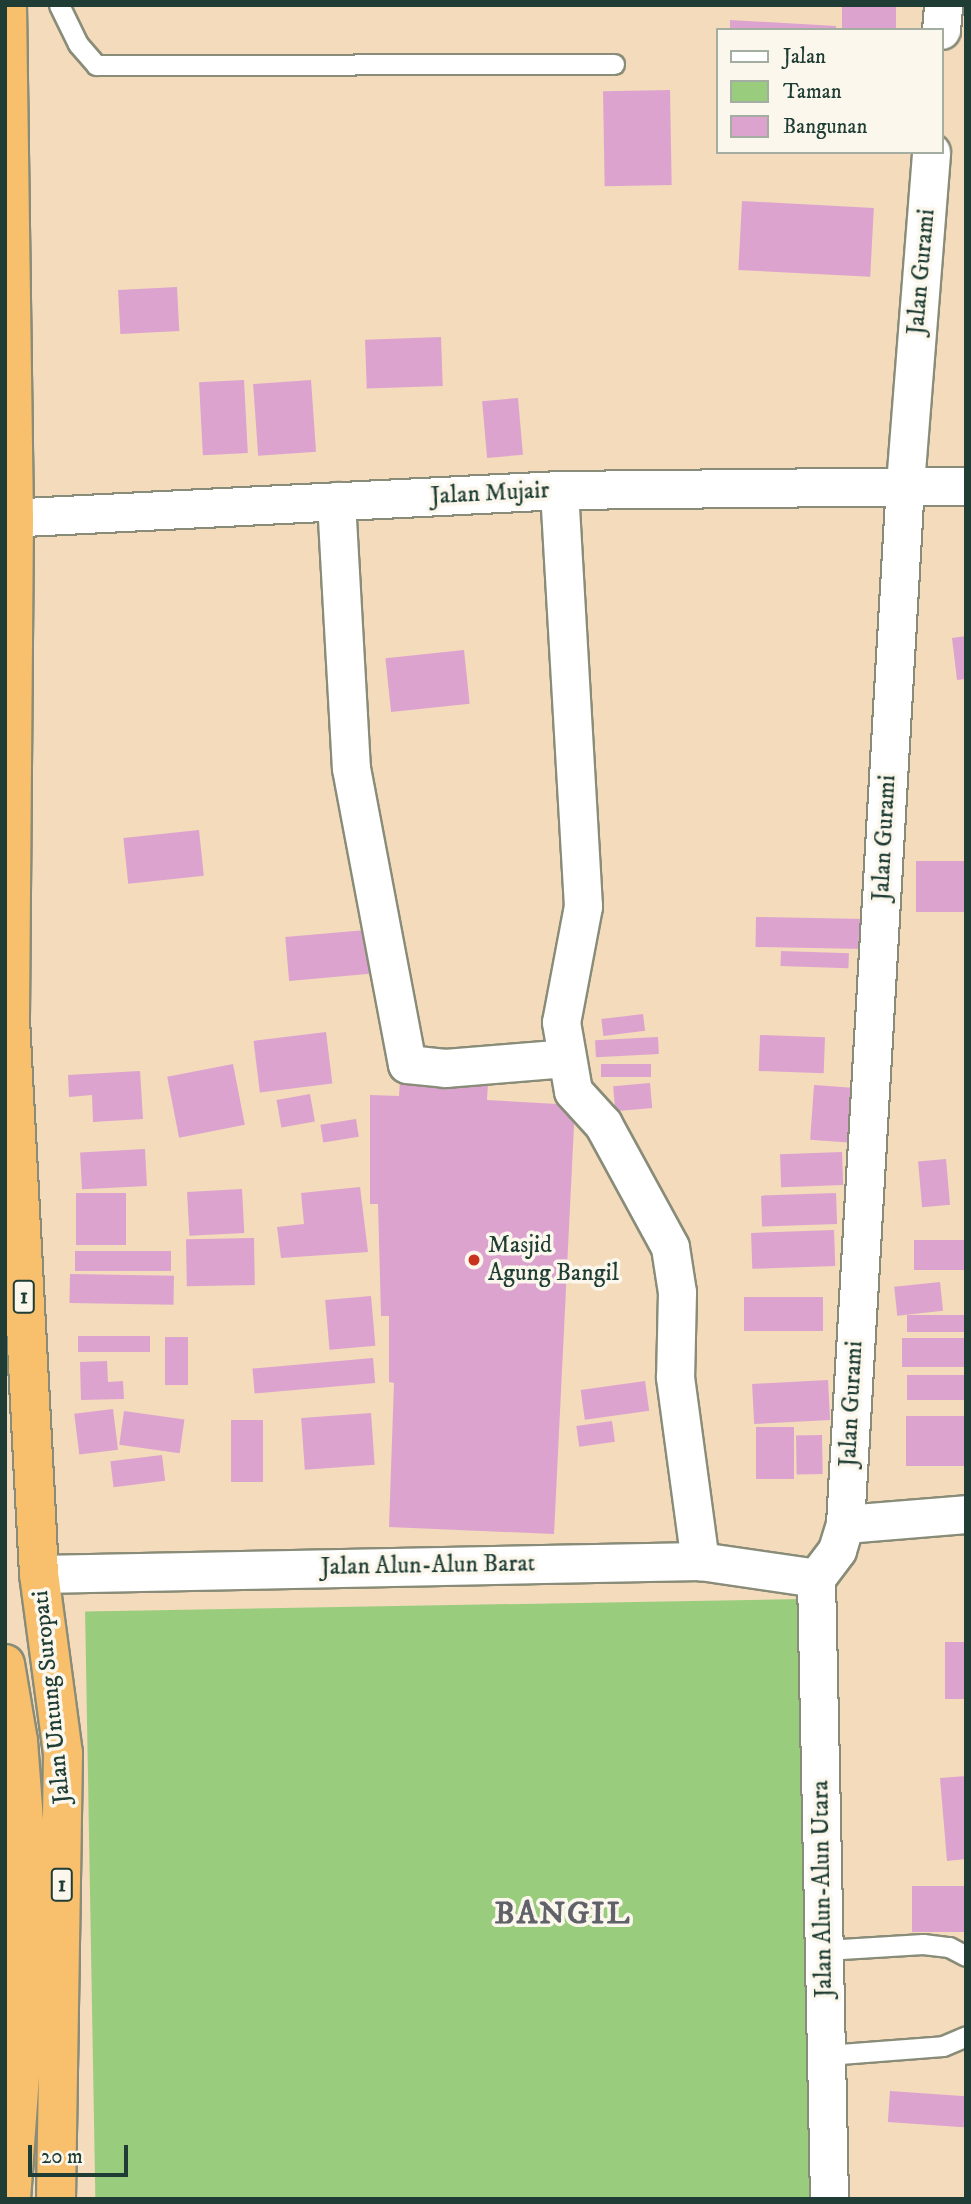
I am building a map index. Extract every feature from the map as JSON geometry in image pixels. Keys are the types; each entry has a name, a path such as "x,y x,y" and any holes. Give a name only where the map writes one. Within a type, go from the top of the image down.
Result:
{"highway":[{"name":"1","path":"7,5 10,518 8,1034 39,1574"},
{"name":"Jalan Untung Suropati","path":"39,1574 62,1753 56,2199"},
{"name":"Jalan Untung Suropati","path":"5,1664 18,1741 15,1898 24,2022 11,2199"}],"street":[{"path":"941,28 943,5"},
{"name":"Jalan Gurami","path":"816,1578 837,1550 845,1524 905,484 931,154"},
{"name":"Jalan Mujair","path":"10,518 559,490 905,484 966,486"},
{"path":"559,490 583,906 561,1022 573,1091 603,1124 670,1247 677,1292 675,1377 700,1561"},
{"path":"337,501 351,768 407,1064 444,1068 566,1058"},
{"path":"845,1524 966,1514"},
{"name":"Jalan Alun-Alun Barat","path":"39,1574 700,1561 816,1578"},
{"name":"Jalan Alun-Alun Utara","path":"816,1578 829,2199"}],"lane":[{"path":"59,5 78,44 96,65 614,64"},
{"path":"825,1950 923,1944 949,1947 966,1956"},
{"path":"827,2055 943,2046 966,2036"}],"green space":[{"path":"803,1599 813,2199 95,2199 85,1612"}],"building":[{"path":"842,5 896,5 896,28 842,28"},
{"path":"730,20 836,26 836,28 730,28"},
{"path":"670,90 672,185 605,186 603,91"},
{"path":"742,201 874,208 870,277 738,270"},
{"path":"177,287 179,331 120,334 118,290"},
{"path":"441,337 443,386 367,389 365,340"},
{"path":"244,380 248,453 203,455 199,382"},
{"path":"311,380 316,452 258,456 253,384"},
{"path":"518,398 523,455 487,458 482,401"},
{"path":"966,636 966,679 957,680 952,638"},
{"path":"464,650 470,704 391,712 385,658"},
{"path":"199,830 204,876 128,884 123,838"},
{"path":"916,861 966,861 966,912 916,912"},
{"path":"756,917 866,919 865,949 755,947"},
{"path":"366,930 370,974 289,981 285,937"},
{"path":"781,951 849,953 848,968 780,966"},
{"path":"643,1014 645,1031 603,1036 601,1019"},
{"path":"326,1032 332,1084 260,1093 254,1041"},
{"path":"760,1035 825,1037 824,1073 759,1071"},
{"path":"658,1037 659,1054 596,1057 595,1040"},
{"path":"233,1064 245,1125 179,1138 167,1077"},
{"path":"601,1064 651,1064 651,1077 601,1077"},
{"path":"140,1071 143,1119 93,1122 92,1095 69,1097 68,1075"},
{"name":"Masjid Agung Bangil","path":"400,1080 488,1083 487,1100 575,1105 554,1534 389,1527 394,1383 389,1382 389,1316 381,1316 378,1204 370,1204 370,1095 399,1096"},
{"path":"650,1083 652,1108 615,1111 613,1086"},
{"path":"814,1085 856,1088 852,1143 810,1140"},
{"path":"310,1094 315,1122 281,1127 277,1100"},
{"path":"356,1119 359,1137 323,1142 320,1125"},
{"path":"145,1149 147,1186 82,1189 80,1152"},
{"path":"842,1152 843,1185 781,1187 780,1154"},
{"path":"946,1159 950,1205 922,1207 918,1161"},
{"path":"360,1187 368,1252 281,1258 277,1227 304,1224 301,1193"},
{"path":"242,1189 244,1233 189,1236 187,1192"},
{"path":"76,1193 126,1193 126,1245 76,1245"},
{"path":"836,1193 837,1224 762,1227 761,1196"},
{"path":"834,1230 835,1266 752,1269 751,1233"},
{"path":"254,1238 255,1285 187,1286 186,1239"},
{"path":"914,1240 966,1240 966,1270 914,1270"},
{"path":"75,1251 171,1251 171,1271 75,1271"},
{"path":"70,1274 174,1276 173,1305 69,1303"},
{"path":"940,1282 943,1311 897,1316 894,1287"},
{"path":"371,1296 375,1346 330,1350 325,1300"},
{"path":"744,1297 823,1297 823,1331 744,1331"},
{"path":"907,1315 966,1315 966,1332 907,1332"},
{"path":"78,1336 150,1336 150,1352 78,1352"},
{"path":"165,1337 188,1337 188,1385 165,1385"},
{"path":"902,1338 966,1338 966,1367 902,1367"},
{"path":"373,1358 375,1383 255,1393 252,1369"},
{"path":"107,1361 108,1382 123,1381 124,1399 81,1400 80,1362"},
{"path":"907,1375 966,1375 966,1400 907,1400"},
{"path":"828,1380 830,1420 754,1424 752,1384"},
{"path":"645,1381 649,1411 585,1420 581,1390"},
{"path":"113,1409 118,1450 79,1454 74,1414"},
{"path":"124,1411 184,1419 180,1453 119,1445"},
{"path":"371,1413 375,1465 305,1470 301,1418"},
{"path":"906,1416 966,1416 966,1466 906,1466"},
{"path":"231,1420 263,1420 263,1482 231,1482"},
{"path":"612,1421 615,1442 579,1447 576,1426"},
{"path":"756,1427 794,1427 794,1479 756,1479"},
{"path":"796,1435 822,1435 823,1474 797,1474"},
{"path":"162,1455 165,1481 114,1487 110,1461"},
{"path":"945,1642 966,1642 966,1699 945,1699"},
{"path":"966,1776 966,1859 947,1861 940,1778"},
{"path":"912,1886 966,1886 966,1932 912,1932"},
{"path":"890,2091 966,2096 964,2127 888,2122"}],"place":[{"name":"Masjid Agung Bangil","path":"474,1260"}],"district":[{"name":"BANGIL","path":"563,1914"}]}
